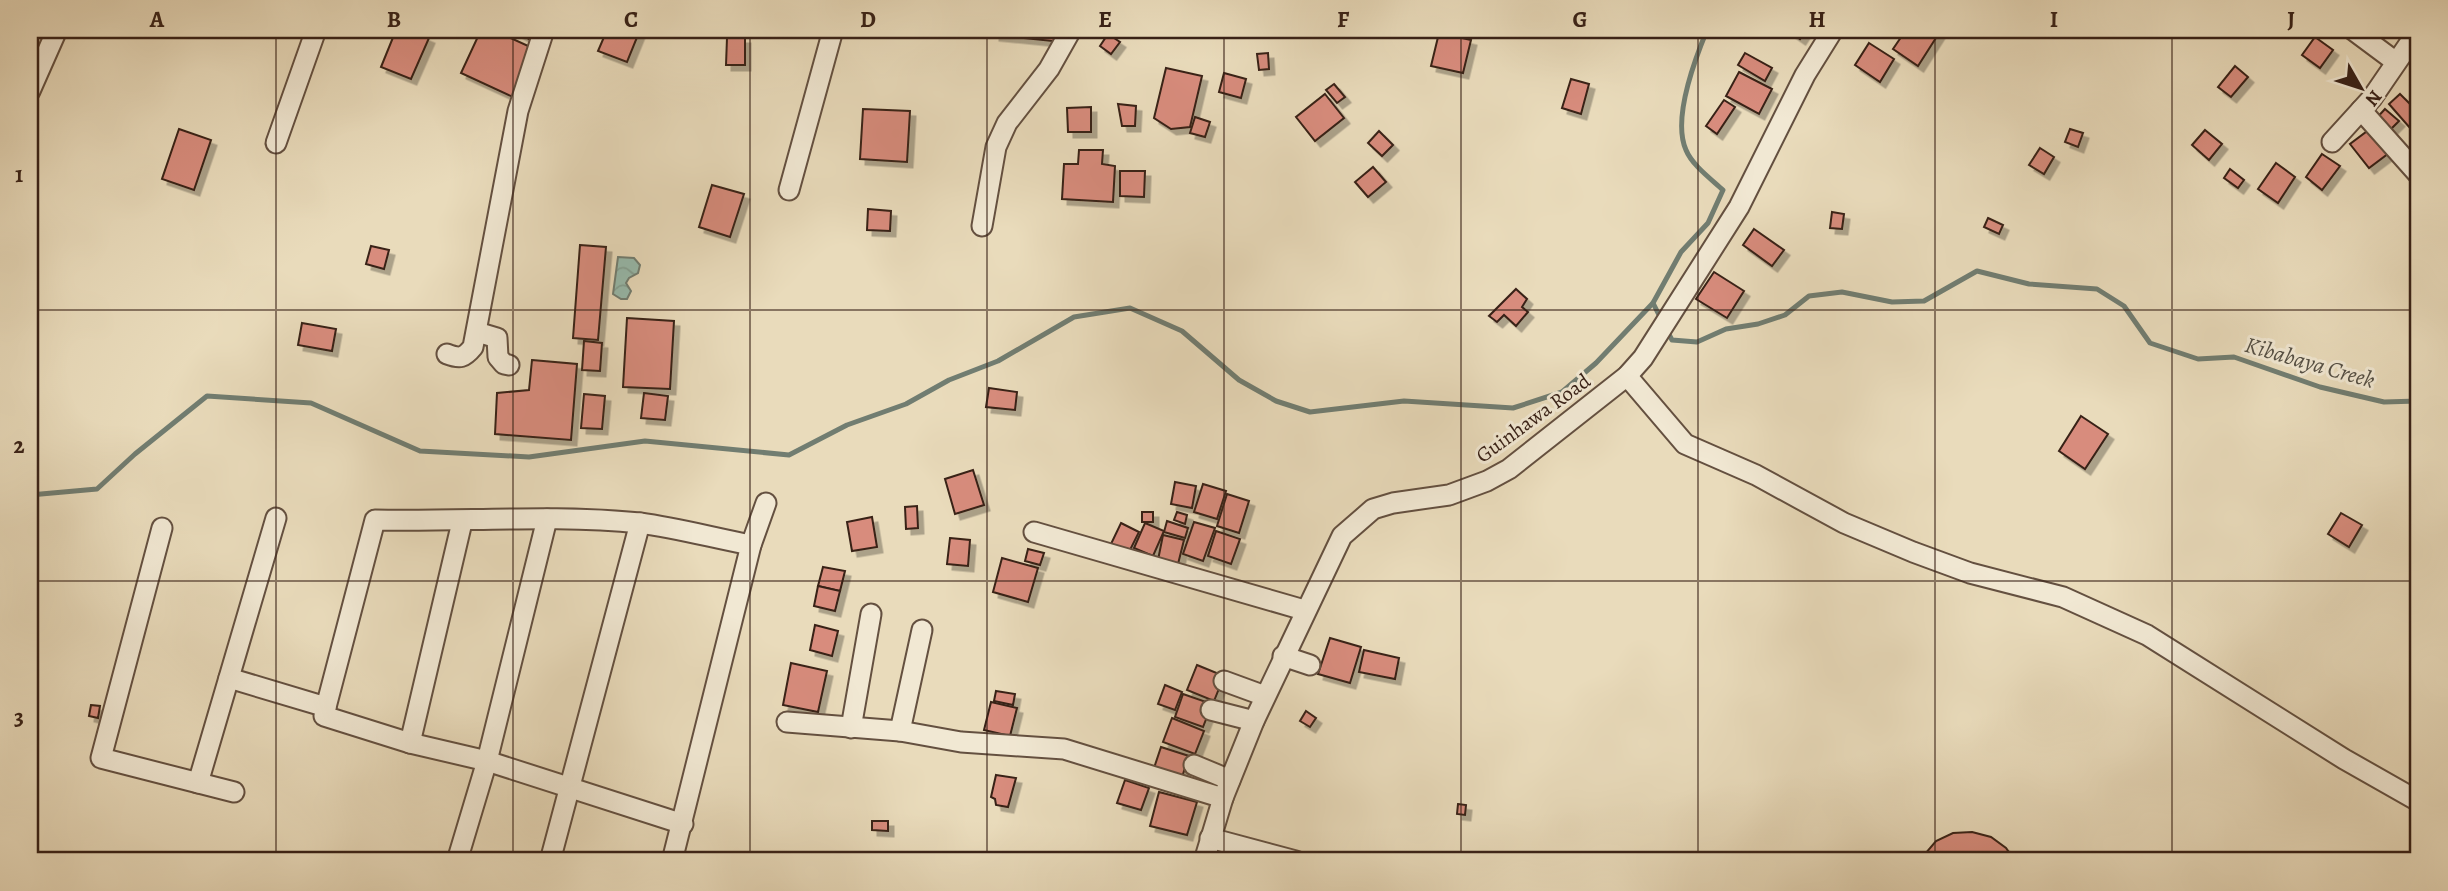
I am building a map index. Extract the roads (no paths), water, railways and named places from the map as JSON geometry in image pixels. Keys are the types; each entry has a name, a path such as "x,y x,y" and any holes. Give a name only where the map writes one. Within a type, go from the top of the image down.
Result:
{"street":[{"path":"30,91 57,30"},
{"path":"276,142 316,30"},
{"path":"447,354 458,358 466,356 473,346 518,111 544,30"},
{"path":"789,190 833,30"},
{"path":"982,226 996,147 1007,123 1049,69 1071,30"},
{"name":"Guinhawa Road","path":"1204,861 1226,789 1254,721 1342,536 1364,516 1393,503 1449,495 1487,481 1508,468 1627,376 1659,335 1739,207 1805,75 1833,30"},
{"path":"2353,30 2396,62"},
{"path":"2332,142 2361,110 2418,31"},
{"path":"2361,110 2418,174"},
{"path":"477,332 497,338 498,357 504,364 509,365"},
{"path":"1627,376 1685,444 1756,475 1844,523 1913,552 1970,573 2063,597 2147,635 2344,759 2418,801"},
{"path":"672,861 751,545 766,503"},
{"path":"198,783 276,518"},
{"path":"683,824 487,761 410,743 324,716 326,707 375,520 463,522 547,519 640,523 751,545"},
{"path":"457,861 487,761 547,519"},
{"path":"410,743 463,522"},
{"path":"550,861 640,523"},
{"path":"162,528 102,758 234,792"},
{"path":"1034,532 1304,611"},
{"path":"851,728 871,614"},
{"path":"900,731 922,631"},
{"path":"1283,656 1310,665"},
{"path":"229,678 326,707"},
{"path":"1224,681 1265,696"},
{"path":"1211,710 1254,721"},
{"path":"787,722 900,731 961,742 1064,749 1226,789"},
{"path":"1194,765 1226,789"},
{"path":"1210,838 1296,861"}],"water":[{"path":"618,257 634,258 640,265 638,273 626,283 631,291 627,299 613,294"}],"waterway":[{"name":"Kibabaya Creek","path":"1662,321 1653,303 1681,252 1708,223 1723,190 1693,161 1682,137 1683,106 1707,30"},
{"name":"Kibabaya Creek","path":"1666,329 1672,340 1697,342 1726,329 1758,324 1785,315 1809,296 1842,292 1892,302 1924,301 1977,271 2029,284 2097,289 2124,306 2150,343 2198,359 2234,357 2320,387 2384,402 2418,401"},
{"path":"30,495 97,489 135,454 207,396 311,403 420,451 529,457 645,441 789,455 847,425 906,404 949,380 998,361 1074,317 1130,308 1182,331 1239,380 1276,401 1310,412 1404,401 1513,408 1562,392 1596,363 1653,303"}]}
